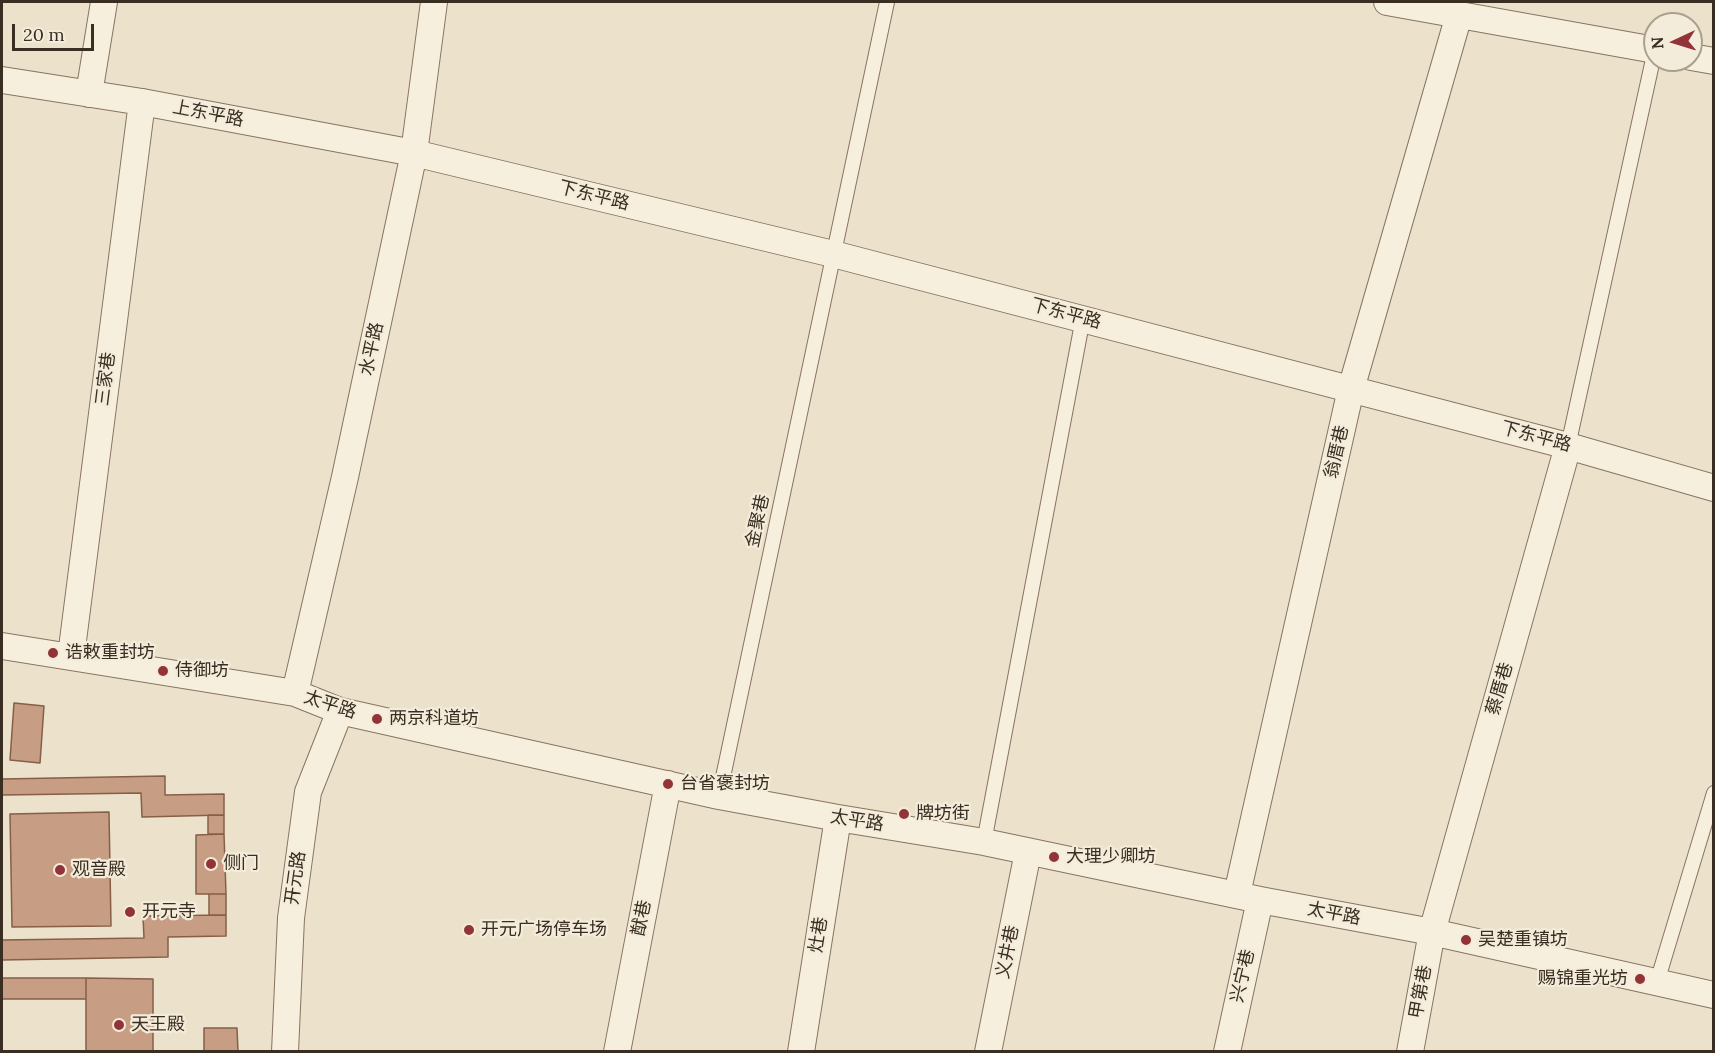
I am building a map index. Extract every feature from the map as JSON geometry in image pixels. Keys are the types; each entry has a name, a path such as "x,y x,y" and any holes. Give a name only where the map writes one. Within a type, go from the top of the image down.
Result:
{"street":[{"path":"89,94 104,2"},
{"name":"水平路","path":"295,693 345,477 414,153 434,2"},
{"path":"1387,2 1643,48"},
{"name":"翁厝巷","path":"1249,897 1352,389 1459,15"},
{"name":"上东平路","path":"2,80 142,102 414,153"},
{"name":"三家巷","path":"71,656 142,102"},
{"name":"下东平路","path":"414,153 833,254 1083,318 1568,446 1713,488"},
{"name":"蔡厝巷","path":"1432,932 1568,446"},
{"name":"太平路","path":"2,646 295,693 340,711 718,796 984,842 1432,932 1713,995"},
{"name":"开元路","path":"285,1052 291,918 308,792 340,711"},
{"name":"猷巷","path":"617,1052 668,784"},
{"name":"灶巷","path":"801,1052 838,818"},
{"name":"义井巷","path":"988,1052 1028,852"},
{"name":"兴宁巷","path":"1227,1052 1249,897"},
{"name":"甲第巷","path":"1410,1052 1432,932"}],"lane":[{"name":"金聚巷","path":"718,796 887,2"},
{"path":"1568,446 1650,72"},
{"path":"984,842 1083,318"},
{"path":"1657,982 1713,793"}],"building":[{"path":"14,703 44,706 40,763 10,760"},
{"path":"165,776 165,795 224,794 224,815 142,817 141,793 2,795 2,779"},
{"name":"观音殿","path":"109,812 111,926 12,927 10,814"},
{"path":"208,815 224,815 224,834 208,834"},
{"name":"侧门","path":"224,834 226,894 196,894 196,835"},
{"path":"209,894 226,894 226,915 209,915"},
{"path":"226,915 226,936 168,937 168,957 2,960 2,940 144,938 143,916"},
{"path":"2,978 86,978 86,999 2,999"},
{"name":"天王殿","path":"86,978 153,979 153,1052 86,1052"},
{"path":"204,1028 237,1028 238,1052 204,1052"}],"place":[{"name":"诰敕重封坊","path":"53,653"},
{"name":"侍御坊","path":"163,671"},
{"name":"两京科道坊","path":"377,719"},
{"name":"台省褒封坊","path":"668,784"},
{"name":"牌坊街","path":"904,814"},
{"name":"大理少卿坊","path":"1054,857"},
{"name":"侧门","path":"211,864"},
{"name":"观音殿","path":"60,870"},
{"name":"开元寺","path":"130,912"},
{"name":"开元广场停车场","path":"469,930"},
{"name":"吴楚重镇坊","path":"1466,940"},
{"name":"赐锦重光坊","path":"1640,979"},
{"name":"天王殿","path":"119,1025"}]}
